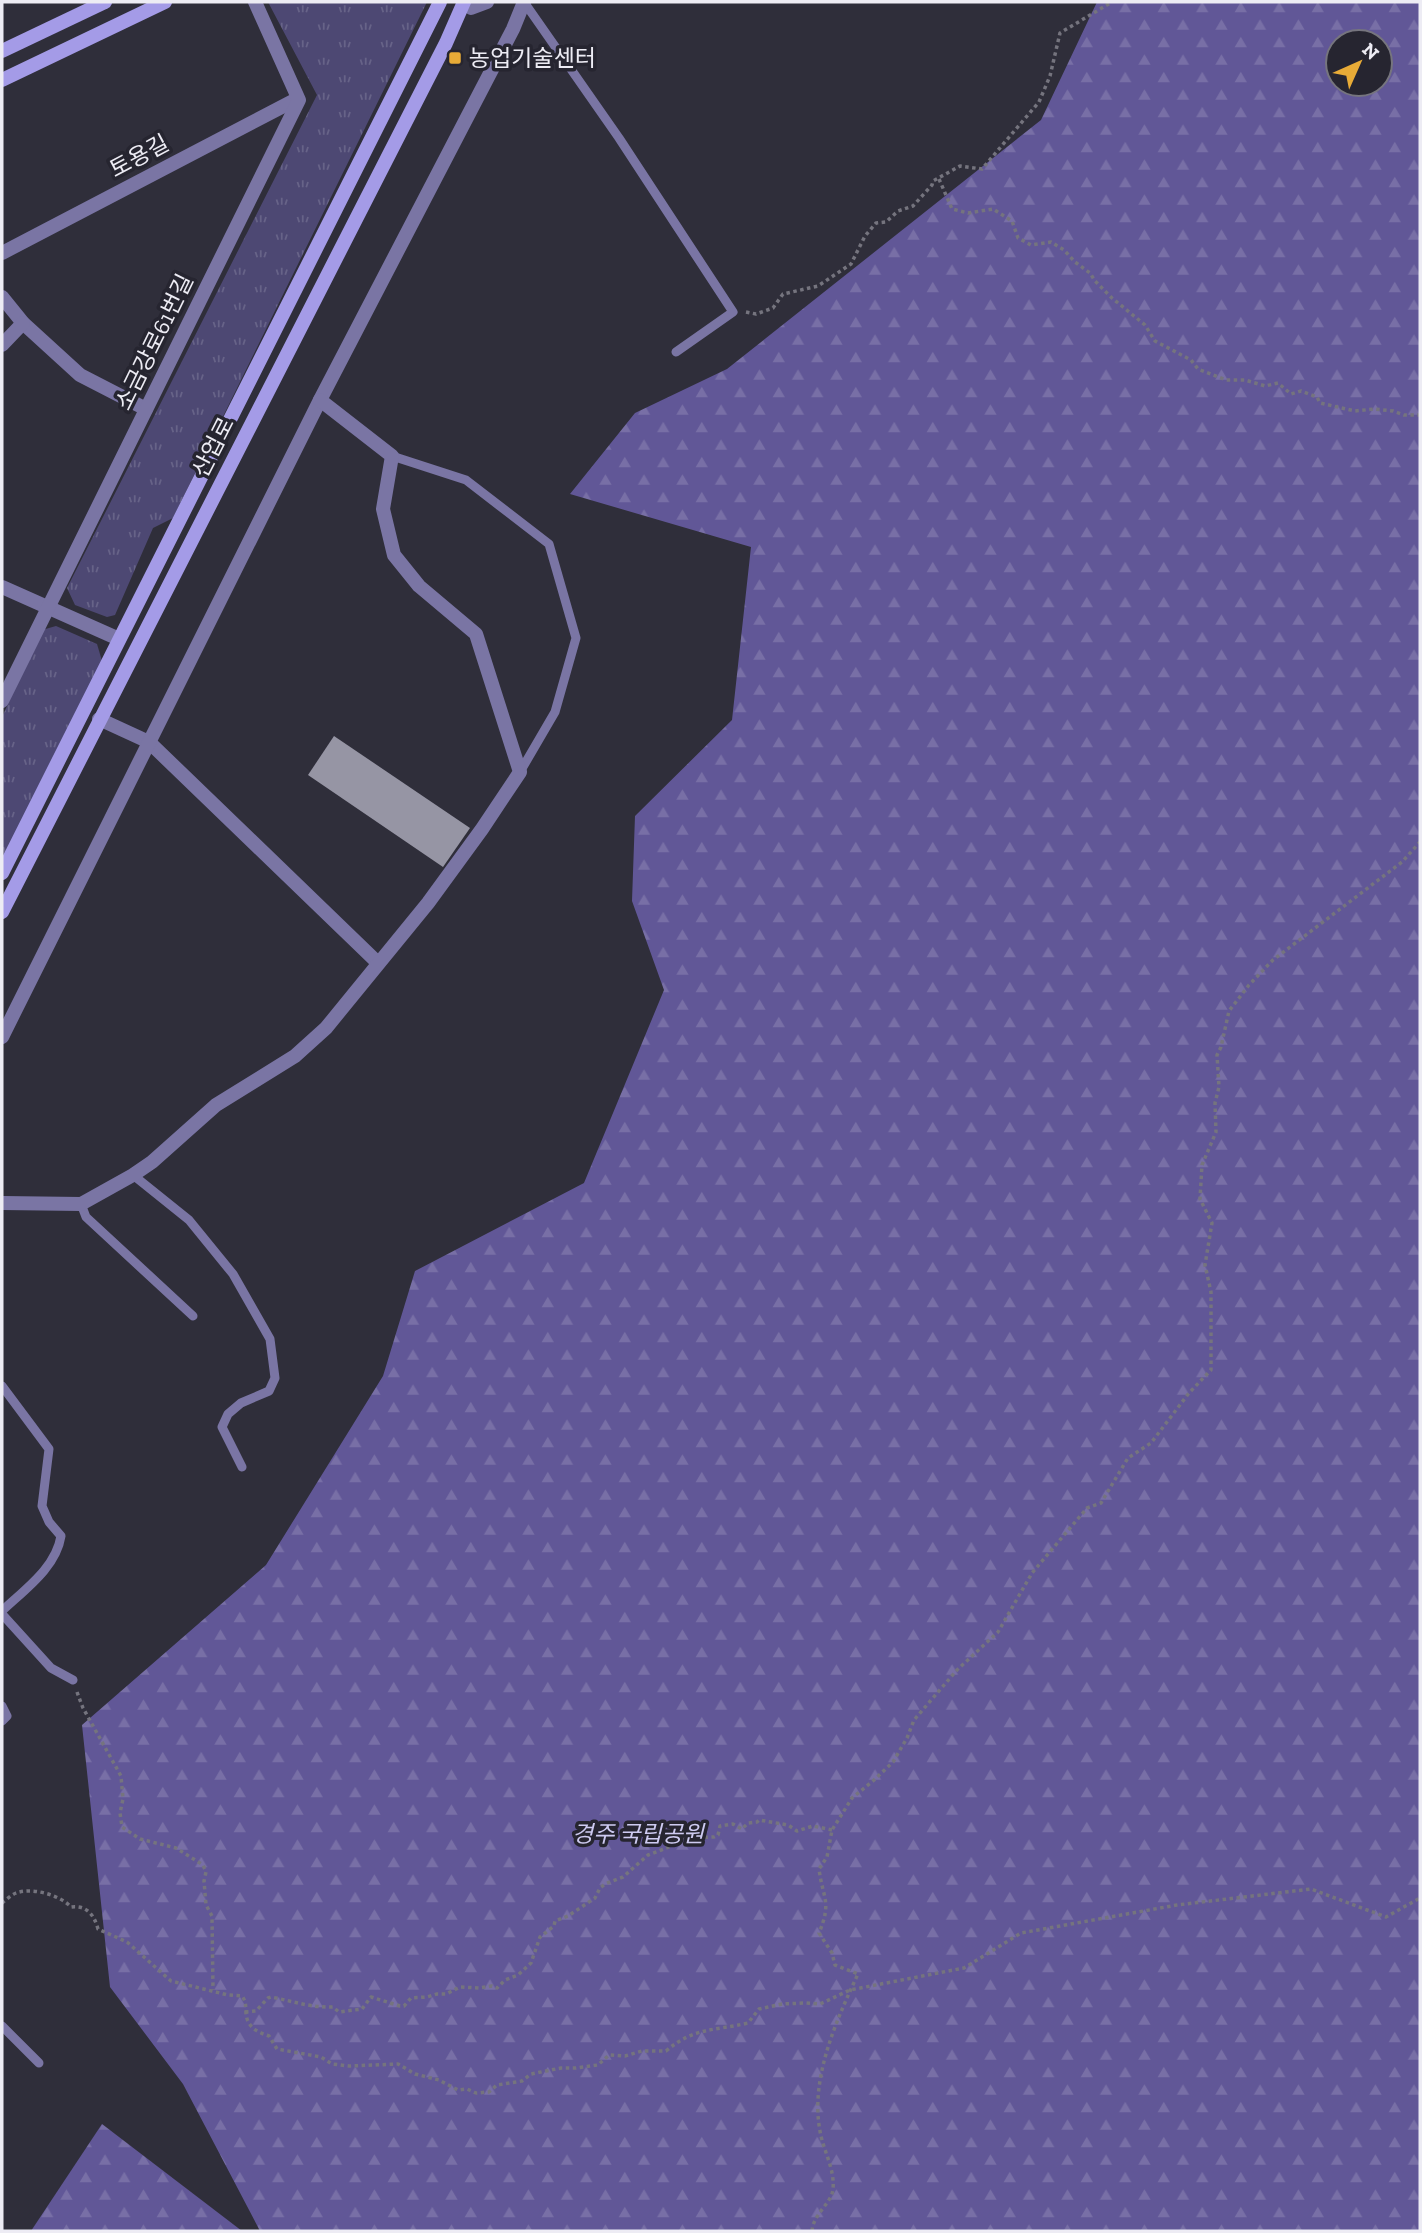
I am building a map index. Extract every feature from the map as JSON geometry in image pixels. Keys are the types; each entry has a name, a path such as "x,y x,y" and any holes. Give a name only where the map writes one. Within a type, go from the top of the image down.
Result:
{"street":[{"path":"2,51 105,2"},
{"path":"2,80 165,2"},
{"path":"255,2 297,99"},
{"name":"산업로","path":"2,873 440,2"},
{"path":"470,4 487,2"},
{"path":"2,1037 320,400 513,29 524,2"},
{"name":"산업로","path":"2,912 446,43 470,4"},
{"name":"토용길","path":"2,253 297,99"},
{"name":"소금강로61번길","path":"2,701 299,100 297,99"},
{"path":"2,297 23,323 80,375 146,409"},
{"path":"2,345 23,323"},
{"path":"2,1203 82,1205 152,1162 216,1105 295,1056 326,1028 428,903 520,772 475,634 419,586 394,555 383,509 392,456 320,400"},
{"path":"2,587 120,639"},
{"path":"99,719 149,742 378,963"}],"lane":[{"path":"524,2 619,138 733,312 676,352"},
{"path":"392,456 466,480 549,544 576,638 555,712 520,772"},
{"path":"133,1175 189,1220 225,1263 270,1339 275,1378 269,1391 241,1403 228,1414 222,1427 242,1467"},
{"path":"82,1205 86,1217 193,1315"},
{"path":"2,1386 49,1449 42,1506 49,1522 61,1536 59,1549 49,1565 2,1613 51,1668 74,1680"},
{"path":"2,1706 7,1716 2,1721"},
{"path":"2,2026 39,2063"}],"path":[{"path":"733,312 756,314 773,307 783,294 824,282 851,264 864,236 876,223 886,222 898,211 913,206 933,181 960,166 982,169 1039,102 1050,76 1060,33 1112,2"},
{"path":"939,179 952,209 968,213 992,209 1012,221 1018,238 1031,245 1052,242 1064,250 1090,273 1112,298 1145,325 1155,341 1191,360 1198,369 1227,380 1245,380 1265,386 1278,383 1291,394 1301,390 1317,397 1320,403 1340,408 1420,415"},
{"path":"811,2231 821,2208 833,2193 833,2180 820,2131 818,2112 821,2070 858,1974 835,1965 832,1953 819,1933 826,1916 827,1900 818,1869 827,1857 832,1830 852,1798 893,1762 914,1720 957,1671 998,1632 1031,1573 1087,1508 1101,1503 1128,1458 1151,1443 1189,1393 1211,1370 1211,1292 1205,1265 1212,1223 1200,1199 1202,1164 1216,1132 1219,1087 1217,1055 1229,1012 1249,985 1273,960 1402,862 1420,842"},
{"path":"74,1680 83,1708 121,1776 122,1827 140,1839 176,1848 203,1865 206,1872 206,1905 212,1916 213,1990"},
{"path":"245,2012 256,2011 268,1997 313,2007 333,2007 339,2012 358,2011 371,1997 404,2006 411,1998 446,1994 455,1988 498,1987 531,1963 540,1937 554,1926 555,1921 596,1898 604,1884 623,1877 648,1855 674,1845 680,1839 714,1837 718,1835 720,1826 733,1824 742,1829 748,1823 759,1820 788,1825 797,1831 813,1826 832,1830"},
{"path":"2,1903 17,1893 37,1892 64,1900 71,1907 86,1908 98,1929 127,1942 171,1981 242,1996 246,2003 245,2012 249,2023 255,2031 269,2036 277,2049 321,2057 332,2064 398,2064 415,2074 439,2080 458,2090 467,2089 476,2093 489,2092 497,2085 522,2081 531,2074 598,2065 609,2055 625,2056 642,2051 666,2051 694,2032 748,2024 758,2009 782,2004 820,2004 850,1990 964,1968 1021,1933 1177,1905 1311,1889 1387,1917 1420,1898"}],"green space":[{"path":"268,2 427,2 173,518 153,528 115,615 107,617 75,605 67,588 317,95"},
{"name":"경주 국립공원","path":"1097,2 1420,2 1420,2231 260,2231 183,2084 110,1987 82,1725 266,1565 383,1376 415,1271 584,1183 664,990 632,901 635,816 732,720 751,547 570,494 635,413 727,369 1041,120"},
{"path":"56,626 97,644 102,661 2,861 2,717 42,630"},
{"path":"102,2124 242,2231 31,2231"}],"building":[{"path":"334,736 470,828 443,867 308,775"}],"place":[{"name":"농업기술센터","path":"455,58"}]}
